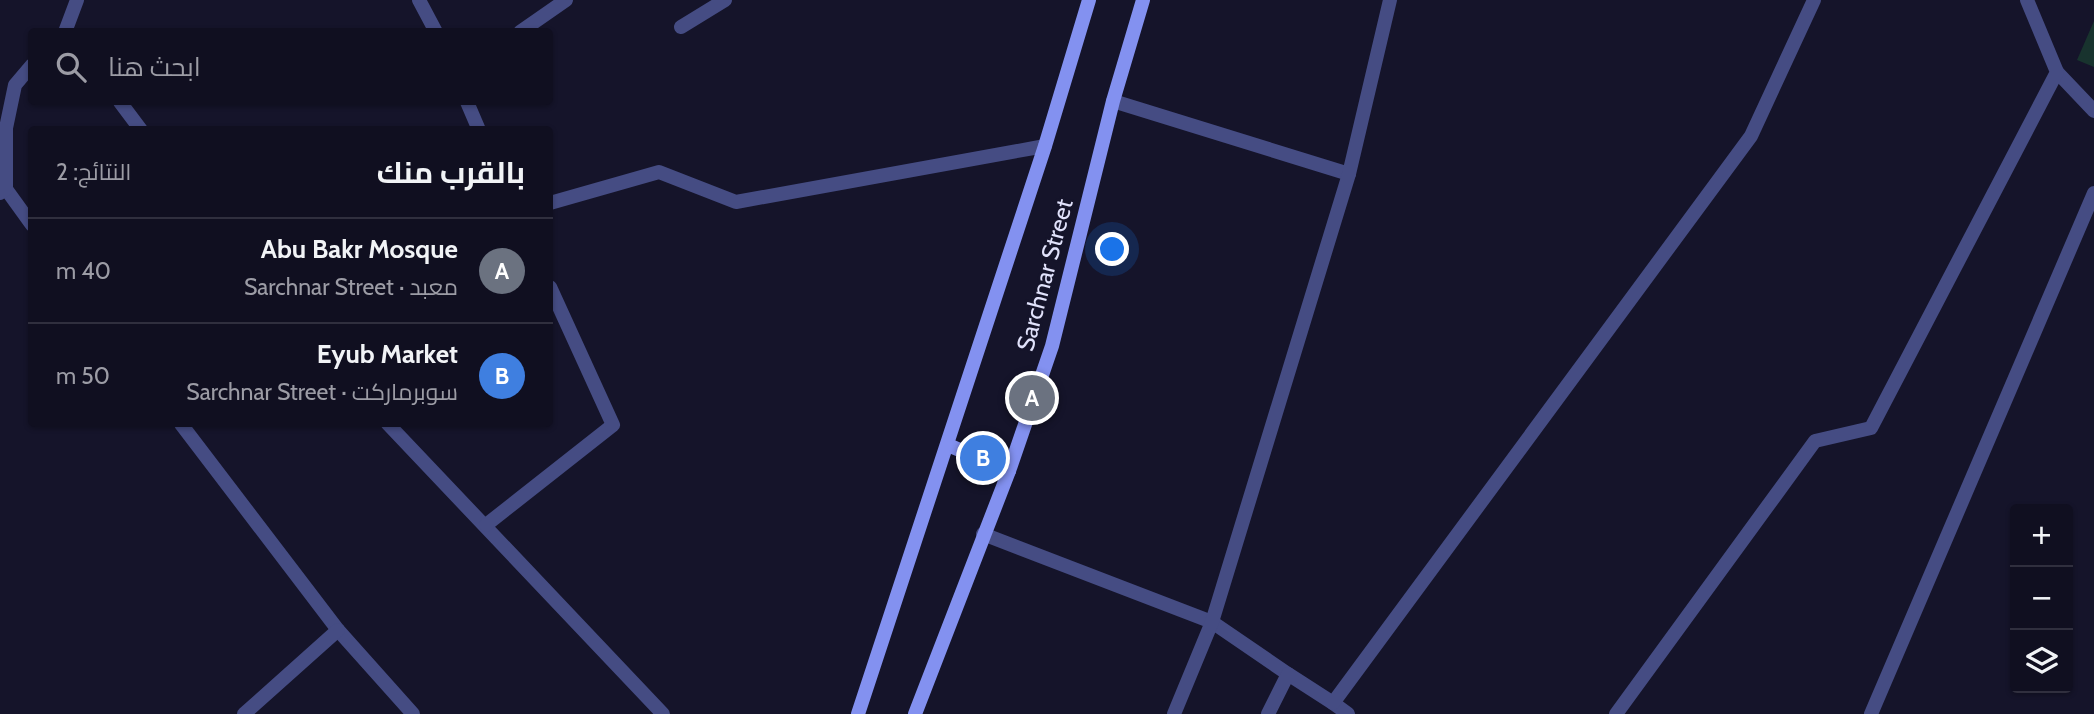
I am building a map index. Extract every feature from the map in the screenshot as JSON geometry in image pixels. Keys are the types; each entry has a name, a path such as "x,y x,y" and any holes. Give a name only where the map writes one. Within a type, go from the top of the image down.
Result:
{"street":[{"path":"66,28 77,0"},
{"path":"419,0 434,28"},
{"path":"526,28 566,0"},
{"path":"681,27 725,0"},
{"name":"Sarchnar Street","path":"858,714 1045,146 1089,0"},
{"name":"Sarchnar Street","path":"915,714 1009,471 1052,346 1113,101 1143,0"},
{"path":"1174,714 1212,622 1349,174 1390,0"},
{"path":"1333,703 1751,136 1814,0"},
{"path":"2027,0 2057,72 2094,111"},
{"path":"28,70 15,85 6,128 3,191 28,220"},
{"path":"1616,714 1815,441 1871,428 2057,72"},
{"path":"1113,101 1349,174"},
{"path":"122,105 138,126"},
{"path":"468,105 477,126"},
{"path":"553,203 659,172 736,202 1045,146"},
{"path":"1871,714 2094,193"},
{"path":"486,525 613,425 553,294"},
{"path":"183,427 338,630 413,714"},
{"path":"391,427 663,714"},
{"path":"948,445 1009,471"},
{"path":"983,534 1212,622 1348,714"},
{"path":"244,714 338,630"},
{"path":"1268,714 1287,674"}],"green space":[{"path":"2094,21 2094,67 2077,60"}],"place":[{"name":"Abu Bakr Mosque","path":"1032,398"},
{"name":"Eyub Market","path":"983,458"}]}
